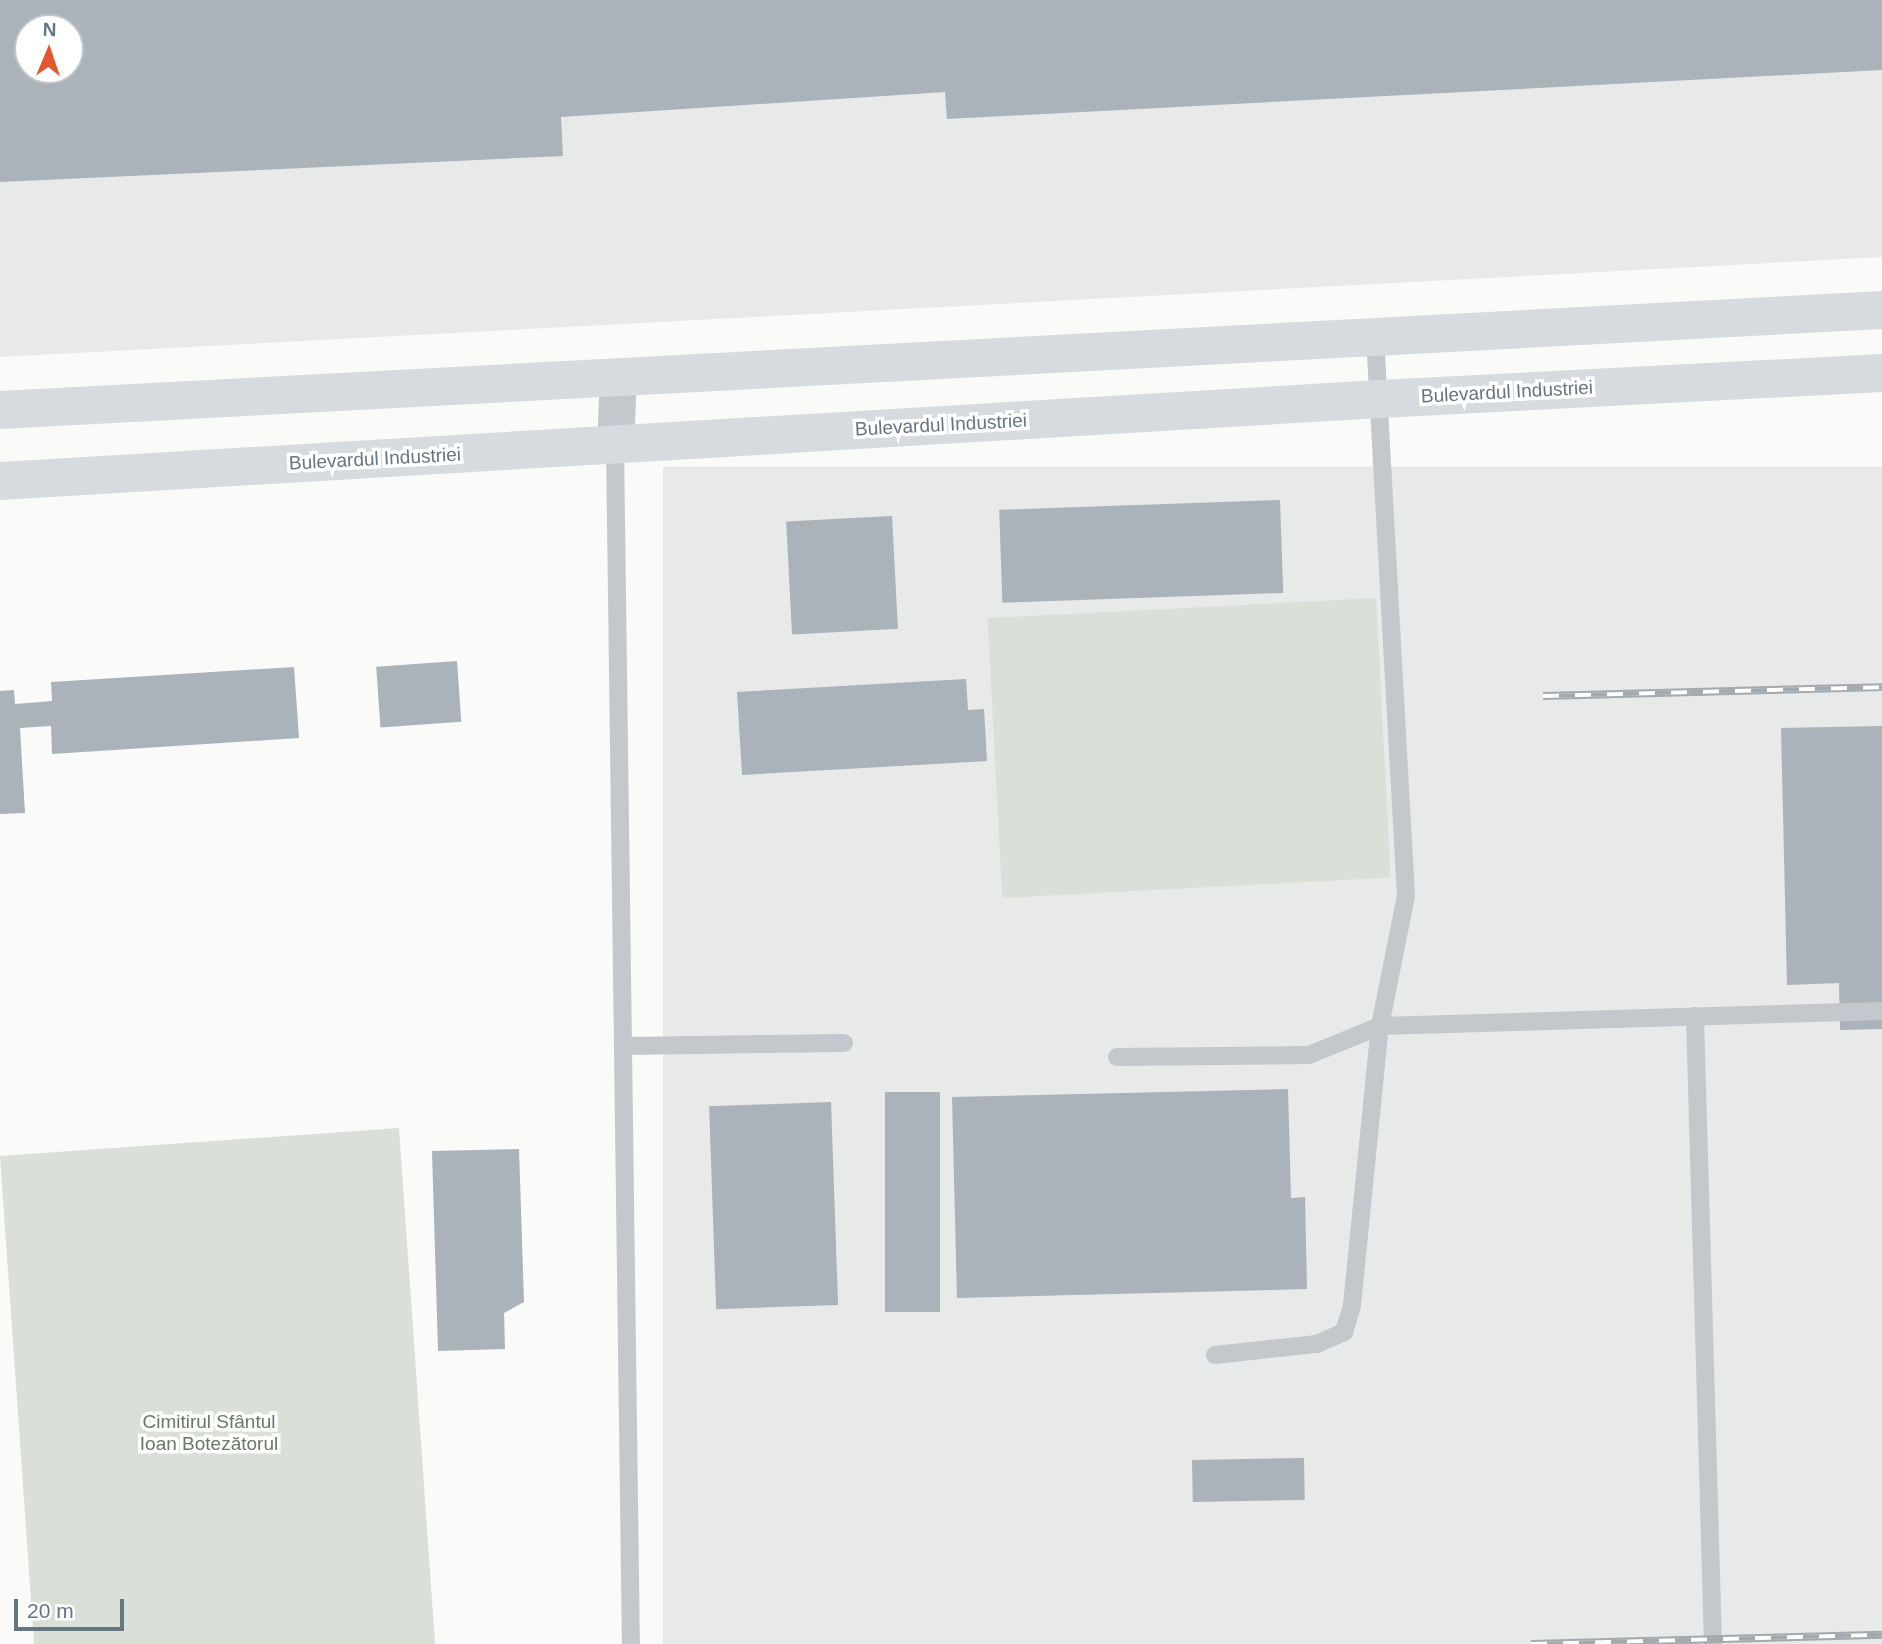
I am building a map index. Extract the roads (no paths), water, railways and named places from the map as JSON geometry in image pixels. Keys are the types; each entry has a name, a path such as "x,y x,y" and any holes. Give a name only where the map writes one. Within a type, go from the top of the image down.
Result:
{"main road":[{"path":"0,410 1882,310"},
{"name":"Bulevardul Industriei","path":"0,481 1380,399 1882,373"}],"street":[{"path":"615,445 618,377"}],"lane":[{"path":"1214,1355 1317,1344 1344,1332 1352,1305 1380,1026 1406,896 1375,337"},
{"path":"615,445 631,1644"},
{"path":"1117,1057 1309,1055 1380,1026 1882,1011"},
{"path":"1695,1016 1713,1644"},
{"path":"624,1046 844,1043"}],"railway":[{"path":"1543,696 1882,687"},
{"path":"1531,1644 1882,1635"}],"park label":[{"name":"Cimitirul Sfântul Ioan Botezătorul","path":"209,1433"}]}
